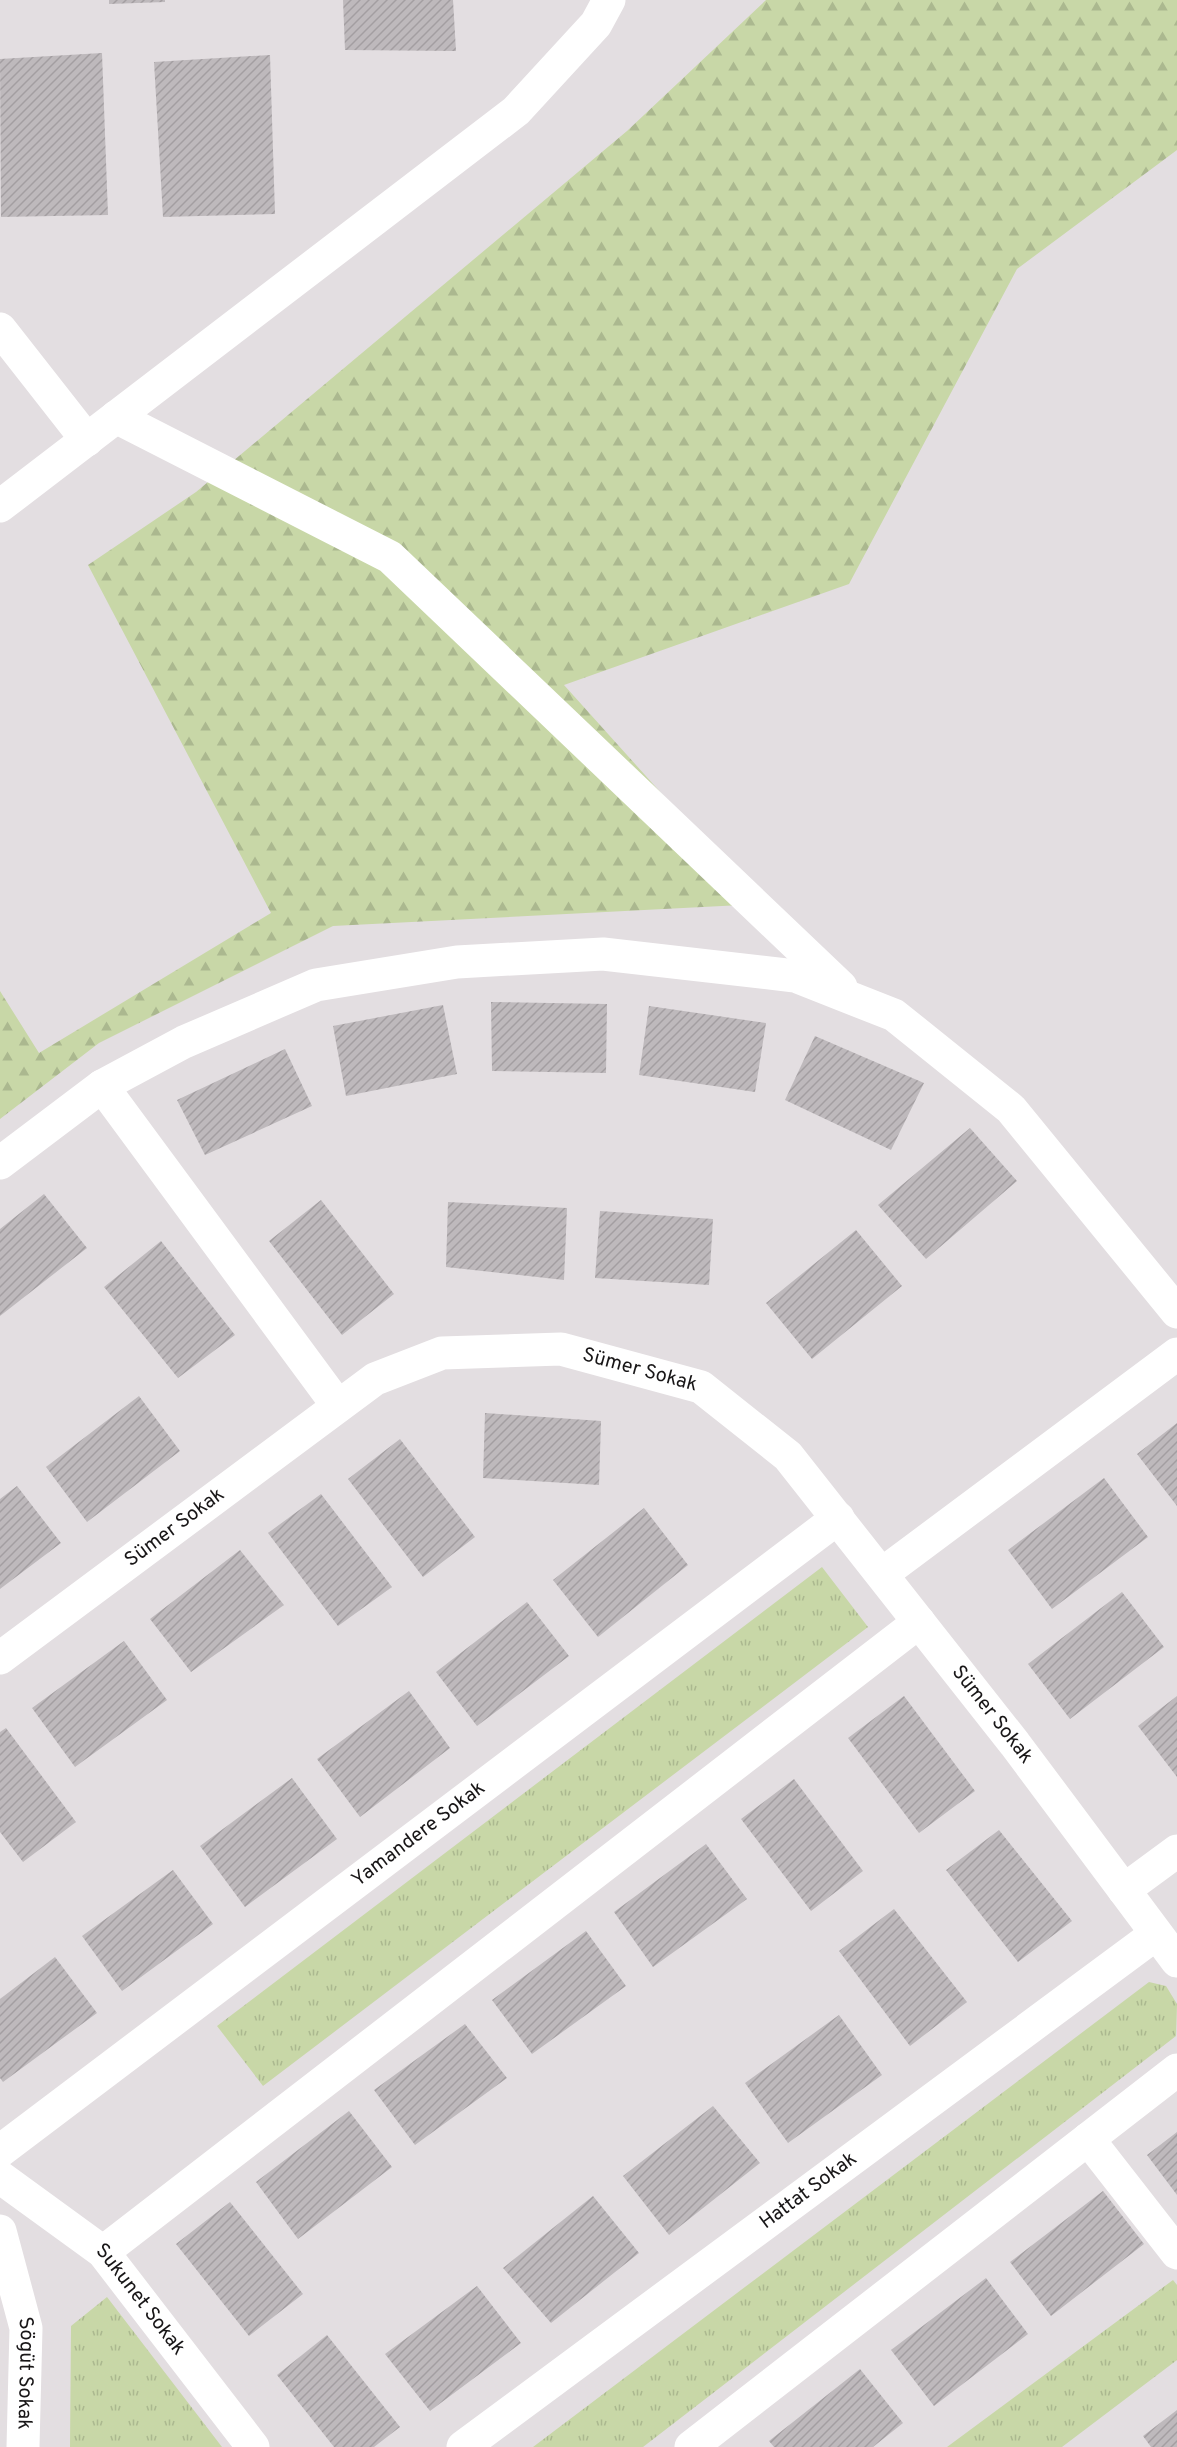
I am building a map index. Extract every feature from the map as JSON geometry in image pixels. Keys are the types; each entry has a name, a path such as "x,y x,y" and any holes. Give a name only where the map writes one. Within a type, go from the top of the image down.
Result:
{"street":[{"path":"0,506 516,111 596,24 609,0"},
{"path":"0,329 87,440"},
{"path":"116,417 390,557 853,999"},
{"path":"0,1163 102,1086 184,1042 316,985 457,962 603,954 795,976 894,1015 1011,1109 1177,1312"},
{"path":"102,1086 338,1406"},
{"name":"Sümer Sokak","path":"0,1658 375,1379 442,1353 561,1349 701,1387 788,1456 1016,1744 1177,1961"},
{"path":"882,1574 1177,1354"},
{"name":"Yamandere Sokak","path":"0,2151 838,1518"},
{"path":"103,2252 919,1622"},
{"path":"1124,1890 1177,1851"},
{"name":"Hattat Sokak","path":"463,2447 1156,1934"},
{"path":"691,2447 1177,2070"},
{"path":"1088,2139 1177,2253"},
{"name":"Sukunet Sokak","path":"0,2177 103,2252 253,2447"},
{"name":"Sögüt Sokak","path":"0,2231 26,2328 22,2447"}],"green space":[{"path":"766,0 1177,0 1177,150 1017,269 849,584 564,685 761,904 333,926 99,1043 0,1119 0,991 39,1053 271,913 88,565 196,492 627,131"},
{"path":"822,1567 868,1627 263,2086 217,2026"},
{"path":"1149,1982 1166,1986 1177,2004 1176,2036 643,2447 533,2447"},
{"path":"1173,2280 1177,2285 1177,2360 1062,2447 947,2447"},
{"path":"107,2297 222,2447 70,2447 71,2326"}],"building":[{"path":"109,0 165,0 165,2 109,4"},
{"path":"343,0 453,0 456,51 345,50"},
{"path":"102,53 108,215 1,217 0,59"},
{"path":"270,55 275,214 163,217 154,62"},
{"path":"491,1002 607,1004 606,1073 492,1071"},
{"path":"443,1005 457,1074 346,1096 333,1026"},
{"path":"649,1006 766,1023 755,1092 639,1075"},
{"path":"815,1036 924,1083 891,1150 785,1100"},
{"path":"285,1049 312,1106 205,1155 177,1100"},
{"path":"970,1128 1017,1181 926,1259 878,1205"},
{"path":"44,1194 87,1248 0,1316 0,1229"},
{"path":"321,1200 394,1294 342,1335 269,1241"},
{"path":"448,1202 567,1208 564,1280 446,1267"},
{"path":"600,1211 713,1219 709,1285 595,1278"},
{"path":"856,1230 902,1286 812,1359 766,1303"},
{"path":"161,1241 235,1335 178,1378 104,1287"},
{"path":"139,1396 180,1451 87,1522 46,1467"},
{"path":"485,1413 601,1421 599,1485 483,1478"},
{"path":"1177,1423 1177,1506 1137,1454"},
{"path":"400,1439 475,1537 423,1577 348,1479"},
{"path":"1104,1478 1148,1537 1052,1609 1008,1550"},
{"path":"17,1486 61,1543 0,1589 0,1499"},
{"path":"321,1494 392,1587 338,1626 268,1533"},
{"path":"644,1508 688,1565 598,1637 553,1580"},
{"path":"240,1550 284,1605 191,1672 150,1619"},
{"path":"1122,1592 1164,1647 1070,1719 1028,1664"},
{"path":"527,1602 569,1656 477,1726 436,1672"},
{"path":"124,1641 167,1700 75,1767 32,1708"},
{"path":"409,1691 450,1748 360,1817 317,1759"},
{"path":"904,1696 975,1791 919,1833 848,1738"},
{"path":"1177,1696 1177,1777 1138,1726"},
{"path":"6,1728 76,1822 23,1862 0,1832 0,1732"},
{"path":"292,1778 337,1839 245,1907 200,1846"},
{"path":"794,1779 863,1871 811,1911 741,1819"},
{"path":"999,1830 1072,1921 1018,1962 946,1870"},
{"path":"706,1844 747,1899 653,1967 614,1912"},
{"path":"173,1870 213,1924 122,1991 82,1936"},
{"path":"894,1909 967,2002 910,2046 839,1951"},
{"path":"586,1931 626,1986 532,2054 492,2000"},
{"path":"55,1957 97,2013 3,2082 0,2078 0,1999"},
{"path":"839,2015 882,2075 788,2143 745,2083"},
{"path":"465,2024 507,2078 415,2145 374,2090"},
{"path":"713,2106 760,2163 669,2235 623,2176"},
{"path":"349,2111 392,2167 298,2239 256,2182"},
{"path":"1177,2132 1177,2195 1147,2155"},
{"path":"1103,2191 1144,2244 1051,2316 1010,2262"},
{"path":"593,2196 639,2253 551,2323 503,2268"},
{"path":"230,2202 303,2294 249,2336 176,2244"},
{"path":"986,2278 1028,2334 934,2406 891,2350"},
{"path":"477,2286 521,2343 430,2411 385,2354"},
{"path":"327,2335 400,2427 374,2447 334,2447 277,2375"},
{"path":"860,2369 903,2423 873,2447 774,2447 769,2441"},
{"path":"1177,2410 1177,2447 1151,2447 1143,2436"}]}
